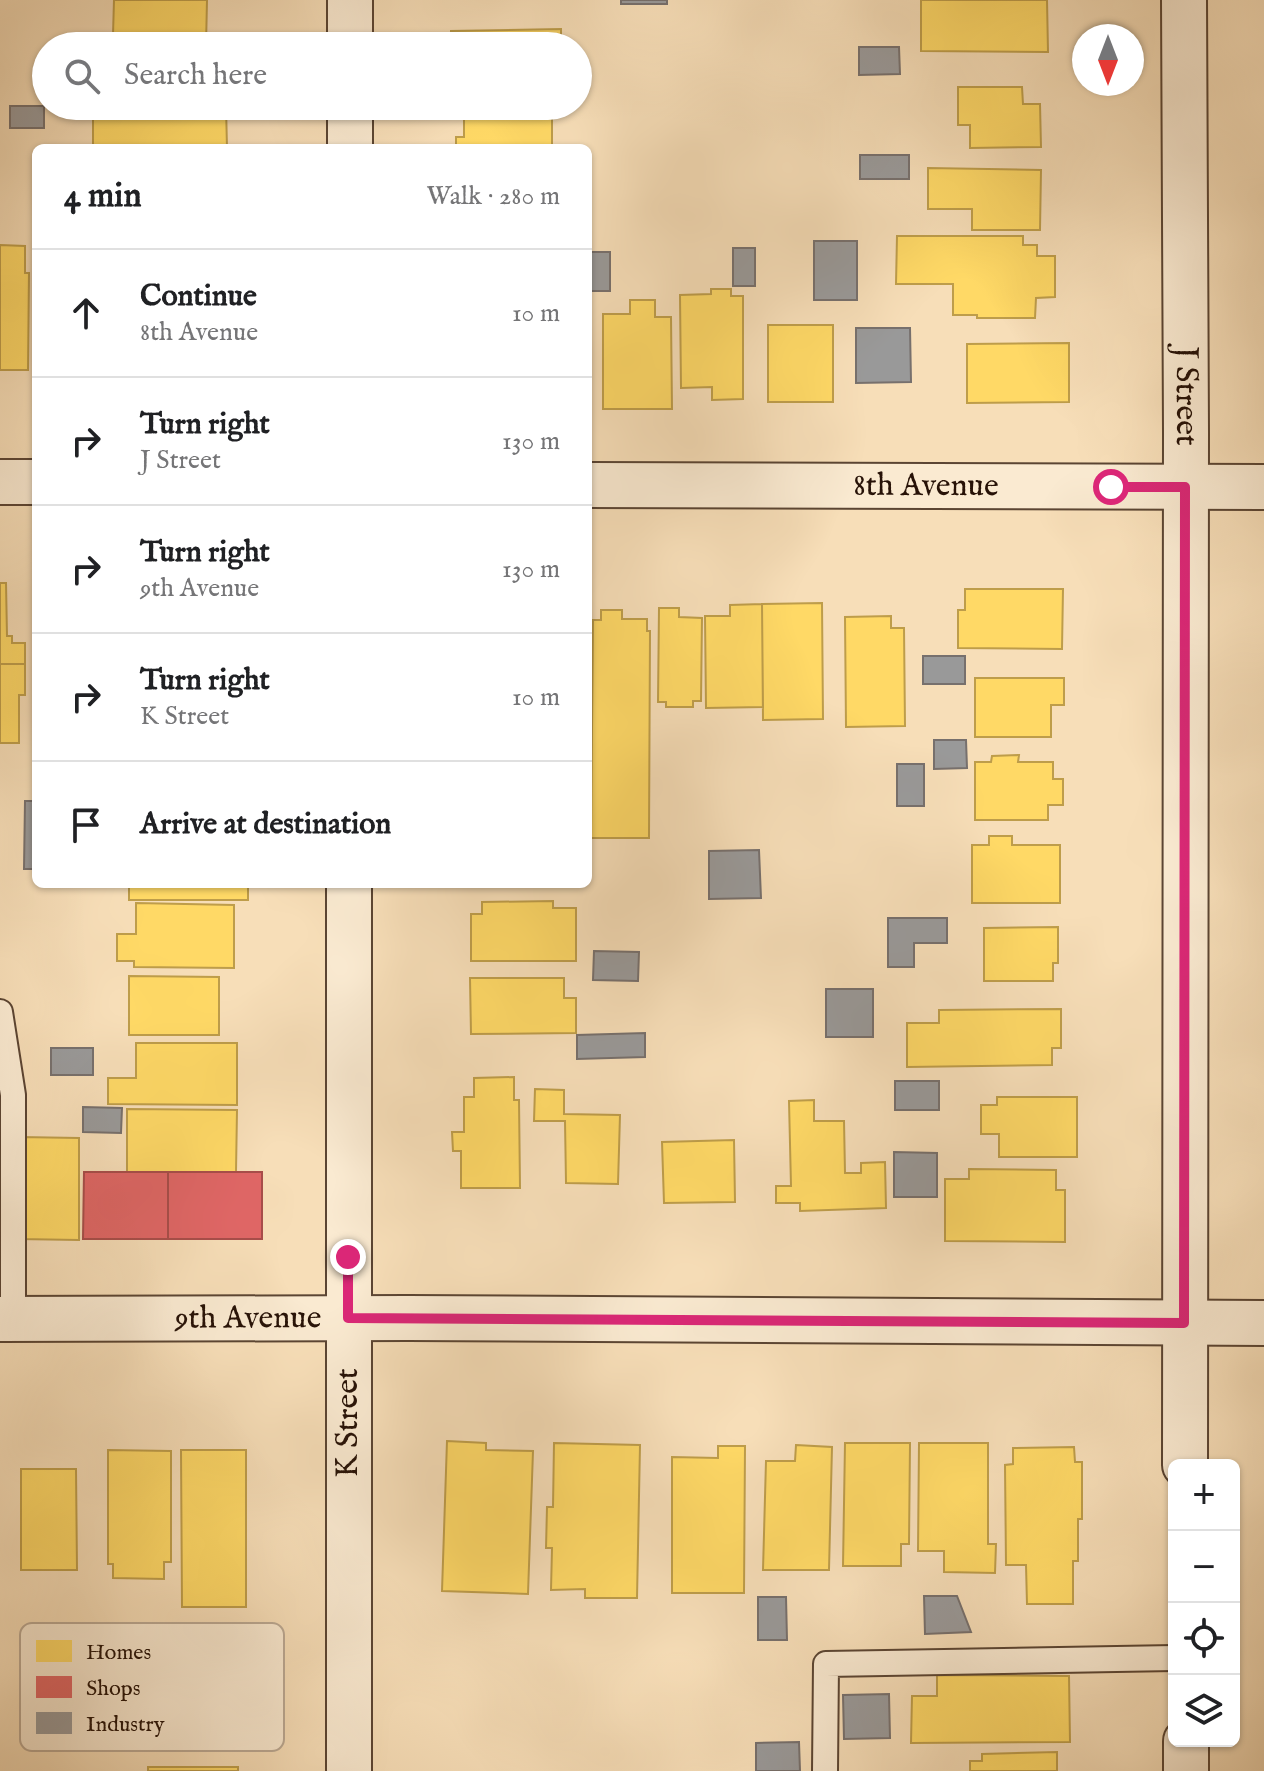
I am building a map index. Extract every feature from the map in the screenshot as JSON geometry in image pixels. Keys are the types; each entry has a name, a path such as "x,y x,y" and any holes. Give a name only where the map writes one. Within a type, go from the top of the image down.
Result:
{"street":[{"path":"350,0 350,32"},
{"name":"J Street","path":"1184,0 1185,1459"},
{"path":"350,120 350,144"},
{"path":"0,482 32,482"},
{"name":"8th Avenue","path":"592,485 1264,487"},
{"name":"K Street","path":"349,888 349,1771"},
{"name":"9th Avenue","path":"7,1319 1264,1323"},
{"path":"1186,1747 1186,1771"}],"lane":[{"path":"0,1012 13,1095 7,1319"},
{"path":"825,1771 826,1664 1168,1658"}],"building: Homes":[{"path":"114,0 207,0 206,32 113,32"},
{"path":"921,0 1047,0 1048,52 921,51"},
{"path":"561,29 561,32 451,31"},
{"path":"958,87 1022,87 1023,104 1040,104 1041,147 970,148 970,125 958,125"},
{"path":"93,120 226,120 227,144 93,144"},
{"path":"464,120 552,120 552,144 456,144 456,137 464,137"},
{"path":"928,168 1041,170 1040,230 972,230 972,209 928,209"},
{"path":"897,236 1023,236 1023,245 1037,245 1037,256 1055,256 1055,297 1036,298 1035,318 953,315 953,284 896,284"},
{"path":"0,245 25,246 25,273 29,273 28,370 0,370"},
{"path":"711,289 731,289 731,296 743,296 743,399 712,400 712,387 681,388 680,295 711,294"},
{"path":"630,300 655,300 655,317 671,317 672,409 603,409 603,314 630,314"},
{"path":"768,325 833,325 833,402 768,402"},
{"path":"1069,343 1069,402 967,403 967,344"},
{"path":"0,583 6,583 7,636 12,636 12,643 25,643 25,664 0,664"},
{"path":"965,589 1063,589 1062,649 958,648 958,610 965,610"},
{"path":"822,603 823,719 763,720 762,604"},
{"path":"762,604 763,707 706,708 705,616 730,616 730,605"},
{"path":"659,608 679,608 679,617 702,618 701,701 693,701 693,707 666,707 666,702 658,702"},
{"path":"601,610 622,610 622,619 647,619 647,631 650,631 649,838 592,838 593,620 601,620"},
{"path":"891,616 891,628 904,628 905,726 846,727 845,617"},
{"path":"0,664 25,664 25,695 19,695 19,743 0,743"},
{"path":"975,678 1064,678 1064,705 1051,705 1051,737 975,737"},
{"path":"1019,755 1018,762 1053,762 1053,779 1063,779 1063,805 1048,805 1048,820 975,820 975,762 991,762 992,756"},
{"path":"989,836 1012,836 1012,845 1060,845 1060,903 972,903 972,845 989,845"},
{"path":"129,888 248,888 248,900 129,900"},
{"path":"553,901 553,908 576,908 576,961 471,961 471,914 482,914 482,902"},
{"path":"136,903 234,905 234,968 134,967 134,961 117,961 117,934 136,934"},
{"path":"1058,927 1058,963 1053,963 1053,981 984,981 984,928"},
{"path":"129,976 219,977 219,1035 129,1035"},
{"path":"470,978 564,978 564,998 576,998 576,1033 471,1034"},
{"path":"1061,1009 1061,1048 1052,1048 1052,1065 907,1067 907,1023 939,1023 939,1010"},
{"path":"136,1043 237,1043 237,1105 108,1104 108,1078 136,1078"},
{"path":"514,1077 514,1100 519,1100 520,1188 461,1188 461,1151 453,1151 452,1132 464,1132 464,1097 474,1097 474,1078"},
{"path":"535,1089 564,1090 564,1114 620,1115 618,1184 566,1183 565,1121 534,1121"},
{"path":"997,1097 1077,1097 1077,1157 999,1157 999,1134 981,1134 981,1105 997,1105"},
{"path":"814,1100 814,1121 844,1121 845,1173 861,1173 861,1163 885,1162 886,1208 800,1211 800,1203 776,1203 776,1186 791,1186 789,1101"},
{"path":"127,1109 237,1110 236,1172 127,1172"},
{"path":"19,1137 79,1138 79,1240 18,1239"},
{"path":"734,1140 735,1202 664,1203 662,1142"},
{"path":"969,1169 1056,1170 1056,1190 1065,1190 1065,1242 945,1241 945,1179 969,1179"},
{"path":"447,1441 486,1443 486,1450 533,1451 528,1594 442,1591"},
{"path":"554,1443 640,1445 637,1598 585,1598 585,1589 551,1590 552,1548 546,1548 547,1507 553,1507"},
{"path":"845,1443 910,1443 909,1544 901,1544 901,1566 843,1566"},
{"path":"919,1443 988,1443 988,1544 996,1544 995,1573 944,1572 944,1551 918,1551"},
{"path":"796,1445 832,1447 829,1570 763,1570 766,1461 795,1461"},
{"path":"718,1446 745,1446 744,1593 672,1593 672,1457 718,1458"},
{"path":"1074,1447 1075,1462 1082,1462 1082,1519 1078,1519 1078,1561 1073,1561 1073,1604 1027,1604 1026,1565 1006,1565 1005,1465 1013,1464 1013,1448"},
{"path":"108,1450 171,1451 171,1562 164,1562 164,1579 113,1578 113,1564 108,1564"},
{"path":"181,1450 246,1450 246,1607 182,1607"},
{"path":"21,1469 76,1469 77,1570 21,1570"},
{"path":"937,1675 1069,1676 1070,1742 911,1743 912,1696 937,1696"},
{"path":"1057,1752 1057,1771 970,1771 970,1761 982,1761 982,1754"},
{"path":"148,1767 238,1767 238,1771 148,1771"}],"building: Shops":[{"path":"84,1172 168,1172 168,1239 83,1239"},
{"path":"168,1172 262,1172 262,1239 168,1239"}],"building: Industry":[{"path":"621,0 667,0 667,4 621,4"},
{"path":"859,47 899,47 900,74 859,75"},
{"path":"10,106 32,106 32,120 44,120 44,128 10,128"},
{"path":"860,155 909,155 909,179 860,179"},
{"path":"814,241 857,241 857,300 814,300"},
{"path":"733,248 755,248 755,286 733,286"},
{"path":"592,252 610,252 610,291 592,291"},
{"path":"856,328 910,328 911,382 856,383"},
{"path":"923,656 965,656 965,684 923,684"},
{"path":"934,740 966,740 967,768 934,769"},
{"path":"897,764 924,764 924,806 897,806"},
{"path":"25,801 32,801 32,869 24,869"},
{"path":"759,850 761,898 709,899 709,851"},
{"path":"888,918 947,918 947,943 914,943 914,967 888,967"},
{"path":"594,951 639,952 638,981 593,980"},
{"path":"826,989 873,989 873,1037 826,1037"},
{"path":"645,1033 645,1057 577,1059 577,1035"},
{"path":"51,1048 93,1048 93,1075 51,1075"},
{"path":"895,1081 939,1081 939,1110 895,1110"},
{"path":"83,1107 122,1108 121,1133 83,1132"},
{"path":"894,1152 937,1153 937,1197 894,1197"},
{"path":"924,1596 957,1596 971,1632 925,1634"},
{"path":"758,1597 786,1597 787,1640 758,1640"},
{"path":"889,1694 890,1738 844,1739 843,1695"},
{"path":"799,1742 800,1771 756,1771 756,1743"}],"route":[{"path":"348,1257 348,1318 1184,1323 1185,487 1111,487"}]}
